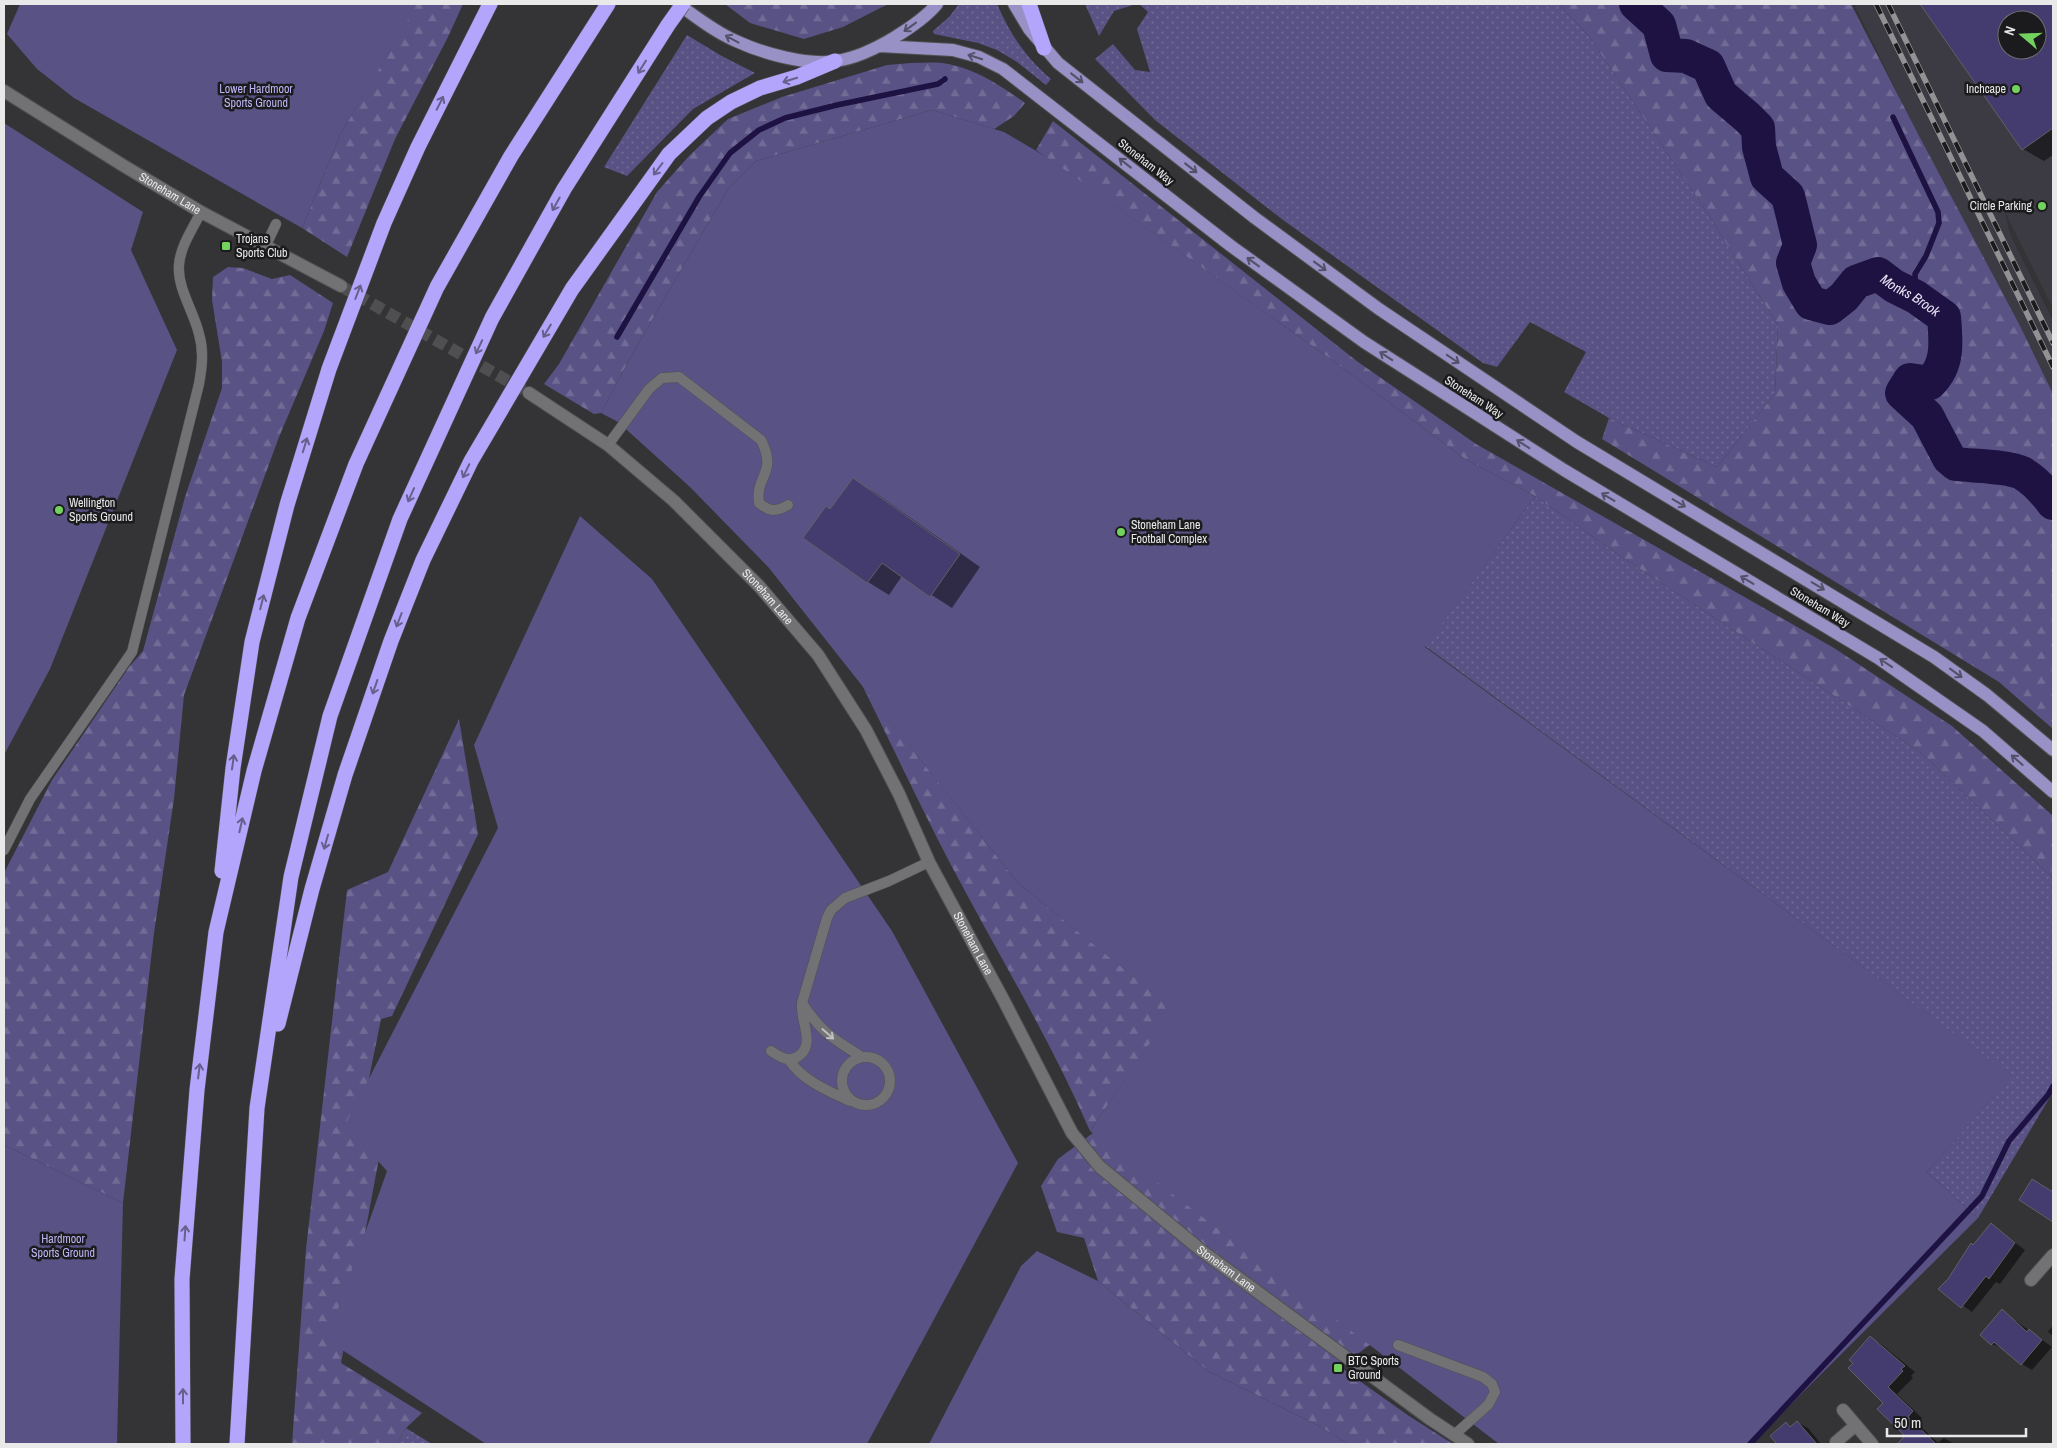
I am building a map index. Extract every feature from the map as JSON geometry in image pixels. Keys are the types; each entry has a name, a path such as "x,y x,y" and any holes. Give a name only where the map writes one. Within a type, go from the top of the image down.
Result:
{"highway":[{"path":"183,1444 182,1279 196,1090 216,932 232,768 252,642 287,504 329,369 384,223 418,146 490,4"},
{"path":"216,932 254,771 298,618 356,464 437,287 511,156 608,4"},
{"path":"237,1444 257,1108 291,877 330,716 400,519 492,318 564,189 683,4"},
{"path":"1029,4 1044,48"},
{"path":"257,1108 312,889 345,775 391,641 423,560 471,461 572,289 670,154 706,118 731,102 760,88 797,77 835,62"}],"main road":[{"path":"678,4 735,41 792,58 814,62 835,62 880,46 911,27 937,4"},
{"name":"Stoneham Way","path":"1014,4 1044,48 1058,63 1248,212 1379,309 1577,442 1934,657 1987,695 2053,750"},
{"name":"Stoneham Way","path":"880,46 953,50 979,57 1003,69 1231,246 1364,342 1564,470 1878,658 1983,731 2053,792"}],"street":[{"name":"Stoneham Lane","path":"4,91 201,212 341,286"},
{"name":"Stoneham Lane","path":"529,393 608,445 674,501 753,579 818,655 866,730 929,862 1003,998 1072,1133 1100,1167 1202,1251 1468,1444"},
{"path":"2031,1280 2053,1255"},
{"path":"1843,1410 1872,1444"},
{"path":"1836,1442 1856,1425"}],"lane":[{"path":"4,850 30,800 132,652 203,362 200,336 181,284 178,265 183,248 201,212"},
{"path":"266,245 276,224"},
{"path":"608,445 656,382 670,376 679,377 762,440 768,453 769,467 758,494 759,503 767,510 778,511 788,505"},
{"path":"788,1060 802,1054 806,1046 806,1031 801,1013 802,1003 831,910 845,898 889,881 929,862"},
{"path":"771,1051 788,1060 795,1070 817,1084 854,1102 870,1105 884,1097 888,1089 889,1073 884,1065 878,1060 862,1057 828,1036 802,1003"},
{"path":"854,1102 844,1091 842,1076 849,1063 862,1057"},
{"path":"1398,1345 1483,1377 1492,1384 1495,1392 1488,1405 1454,1435"}],"shaded area":[{"path":"1854,4 2053,4 2053,308 2004,210 2010,234 2053,321 2053,412"}],"green space":[{"name":"Lower Hardmoor Sports Ground","path":"20,4 409,4 409,18 341,133 302,228 74,98 37,69 7,34"},
{"path":"409,4 463,4 395,139 347,257 302,228 341,133 408,18"},
{"path":"725,4 888,4 843,27 804,39 750,23"},
{"path":"959,4 997,4 1007,25 1020,45 1034,63 1051,79 1046,85 1017,62 997,50 978,43 934,34 933,31 949,17"},
{"path":"1085,4 1136,4 1114,11 1099,36"},
{"path":"1139,4 1559,4 1589,36 1702,205 1778,325 1775,394 1717,467 1609,418 1564,392 1586,352 1530,322 1497,367 1483,363 1283,220 1155,120 1095,59 1113,44 1135,70 1150,72 1137,29 1148,12"},
{"path":"1559,4 1851,4 2020,326 2053,394 2053,729 1999,682 1602,439 1609,418 1717,467 1775,394 1778,325 1702,205 1589,36"},
{"path":"687,35 755,73 693,109 627,176 604,167"},
{"path":"942,63 965,68 996,83 1025,103 1014,116 994,129 932,110 756,161 728,189 629,360 601,413 594,414 544,384 559,364 657,192 689,156 728,119 782,97 887,65"},
{"path":"932,110 1004,132 1048,158 1332,360 1465,459 1535,496 1425,647 2012,1076 1927,1172 1978,1218 1751,1444 1499,1444 1090,1131 1173,1009 1018,883 769,568 690,487 618,422 601,413 629,360 728,189 756,161"},
{"path":"1053,121 1358,362 1476,444 1834,648 1952,726 2053,816 2053,878 1920,752 1625,559 1535,496 1465,459 1332,360 1036,150"},
{"name":"Wellington Sports Ground","path":"4,123 143,212 131,250 177,350 50,669 4,755"},
{"path":"228,267 243,268 272,279 290,275 333,303 324,331 279,437 184,695 174,799 154,933 123,1203 4,1145 4,873 52,780 129,667 143,651 185,497 222,388 222,362 212,300 213,277"},
{"path":"1535,496 1625,559 1920,752 2053,878 2053,1092 1978,1218 1927,1172 2011,1076 1425,646"},
{"path":"580,516 652,579 892,931 1018,1163 867,1444 486,1444 327,1340 387,1171 345,1125 498,828 474,745"},
{"path":"862,685 1018,883 1174,1009 1090,1131 1041,1030 940,843"},
{"path":"459,719 478,834 392,1016 381,1019 362,1113 384,1131 341,1363 422,1413 406,1428 396,1444 292,1444 306,1249 347,890 388,872"},
{"path":"1097,1130 1375,1341 1340,1367 1409,1416 1453,1444 1348,1444 1319,1426 1208,1371 1098,1281 1084,1238 1057,1232 1041,1186 1058,1159"},
{"name":"Hardmoor Sports Ground","path":"4,1145 123,1203 117,1444 4,1444"},
{"path":"1037,1251 1098,1281 1208,1371 1319,1426 1348,1444 929,1444 1021,1266"},
{"path":"406,1428 432,1444 396,1444"}],"building":[{"name":"Inchcape","path":"1920,4 2053,4 2053,128 2022,150"},
{"path":"853,478 960,554 930,597 882,563 867,583 803,538 826,506 830,509"},
{"path":"2032,1179 2053,1192 2053,1222 2019,1200"},
{"path":"1991,1223 2015,1243 1989,1279 1986,1276 1961,1308 1938,1289 1948,1279 1971,1243 1973,1245"},
{"path":"2002,1309 2027,1332 2029,1329 2042,1340 2021,1365 1994,1342 1991,1345 1980,1335"},
{"path":"1870,1336 1905,1366 1901,1369 1903,1371 1888,1387 1913,1411 1908,1417 1936,1444 1897,1444 1905,1436 1877,1409 1883,1403 1848,1368 1853,1363 1849,1360"},
{"path":"1797,1421 1817,1444 1777,1444 1770,1436 1786,1422 1790,1427"}],"waterway":[{"name":"Monks Brook","path":"1636,4 1659,25 1667,55 1686,56 1708,66 1721,95 1758,128 1759,147 1767,177 1788,196 1800,245 1793,263 1799,283 1811,303 1830,308 1844,297 1856,282 1878,274 1944,317 1945,352 1936,376 1930,383 1910,380 1902,393 1927,416 1949,458 1956,464 1999,468 2022,473 2031,479 2053,503"},
{"path":"617,337 699,197 730,153 759,130 785,118 938,84 945,79"},
{"path":"1893,117 1938,212 1939,223 1926,256 1915,274 1916,297"},
{"path":"1750,1444 1982,1196 2009,1141 2048,1095 2053,1086"}],"tunnel":[{"path":"341,286 529,393"}],"railway":[{"path":"1876,4 2053,367"},
{"path":"1888,4 2053,343"}],"place":[{"name":"Inchcape","path":"2016,89"},
{"name":"Circle Parking","path":"2042,206"},
{"name":"Trojans Sports Club","path":"226,246"},
{"name":"Wellington Sports Ground","path":"59,510"},
{"name":"Stoneham Lane Football Complex","path":"1121,532"},
{"name":"BTC Sports Ground","path":"1338,1368"}]}
